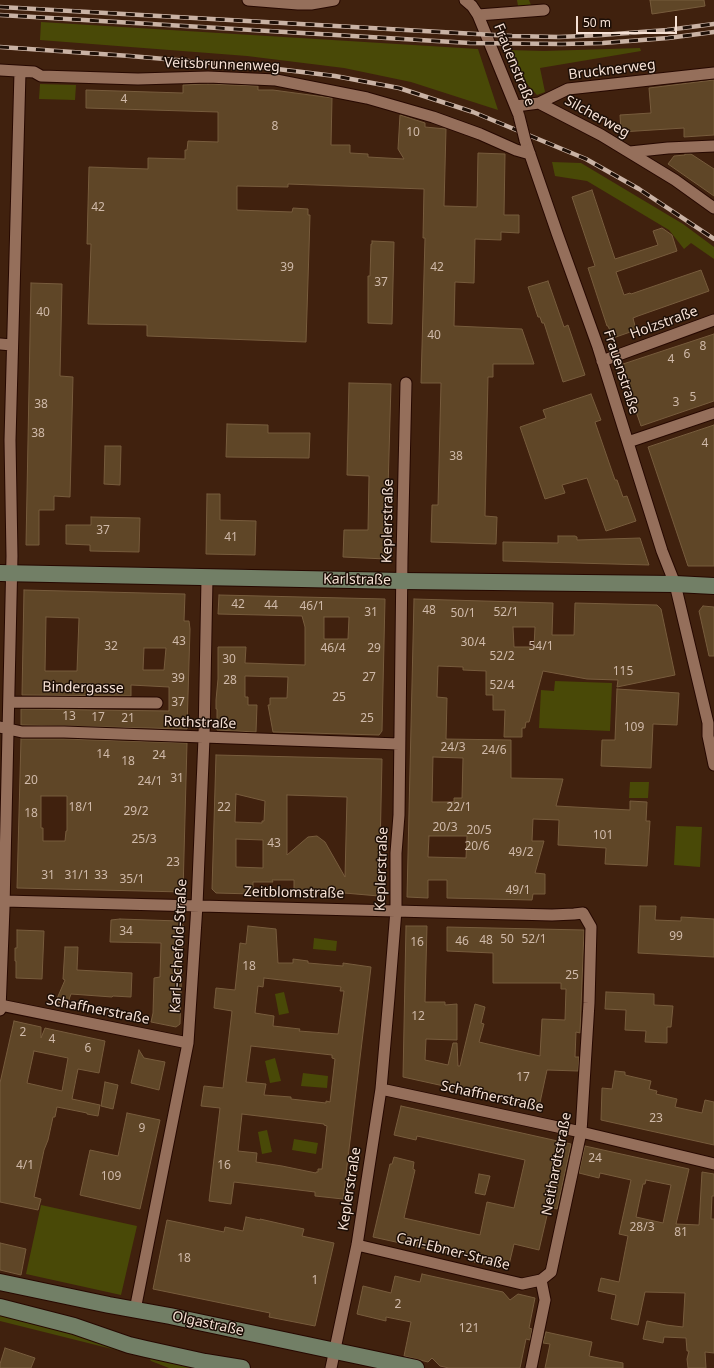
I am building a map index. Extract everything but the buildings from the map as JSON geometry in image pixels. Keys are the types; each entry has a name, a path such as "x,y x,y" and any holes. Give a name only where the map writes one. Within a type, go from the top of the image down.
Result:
{"main road":[{"name":"Karlstraße","path":"6,573 207,578 675,584 714,586"},
{"name":"Olgastraße","path":"0,1282 335,1350 416,1368"},
{"path":"0,1307 68,1324 146,1349 242,1368"}],"street":[{"path":"248,0 298,4 334,0"},
{"name":"Frauenstraße","path":"465,0 472,6 478,15 517,111 525,140 602,361 660,545 675,584 708,723 708,736 714,765"},
{"path":"478,15 544,10"},
{"name":"Veitsbrunnenweg","path":"0,70 34,72 41,76 138,79 208,77 276,80 367,98 433,117 480,134 516,150 530,154"},
{"path":"0,1007 4,901 4,728 9,702 6,573 12,556 10,440 20,72"},
{"name":"Brucknerweg","path":"517,111 539,103 568,89 714,73"},
{"name":"Silcherweg","path":"539,103 601,135 630,152 668,148 714,146"},
{"path":"630,152 675,180 714,208"},
{"name":"Holzstraße","path":"602,361 714,320"},
{"path":"0,344 12,345"},
{"name":"Keplerstraße","path":"331,1368 357,1245 381,1089 396,910 406,383"},
{"path":"628,442 714,413"},
{"name":"Karl-Schefold-Straße","path":"135,1310 188,1043 197,905 204,738 207,578"},
{"name":"Bindergasse","path":"9,702 157,703"},
{"name":"Rothstraße","path":"4,728 22,732 64,732 399,744"},
{"name":"Zeitblomstraße","path":"4,901 558,915 583,912"},
{"name":"Neithardtstraße","path":"541,1280 550,1272 581,1132 586,1065 591,927 583,912"},
{"name":"Schaffnerstraße","path":"0,1007 188,1043"},
{"name":"Schaffnerstraße","path":"381,1089 581,1132 714,1164"},
{"name":"Carl-Ebner-Straße","path":"357,1245 522,1284 541,1280"},
{"path":"531,1368 545,1300 541,1280"}],"shaded area":[{"path":"517,0 529,0 531,5 518,6"},
{"path":"41,22 478,49 498,110 411,82 344,68 247,56 40,40"},
{"path":"640,48 641,51 540,68 545,92 537,95 516,72 508,50 544,51"},
{"path":"40,84 76,85 75,100 39,99"},
{"path":"552,162 581,163 683,224 714,247 714,259 691,243 684,249 669,230 587,181 555,176"},
{"path":"555,681 612,683 610,731 539,728 541,690 554,691"},
{"path":"630,782 649,782 648,798 629,798"},
{"path":"676,826 702,827 700,867 674,865"},
{"path":"314,938 337,941 336,951 313,949"},
{"path":"284,992 289,1013 279,1015 275,994"},
{"path":"275,1058 281,1081 270,1083 265,1061"},
{"path":"303,1073 328,1076 327,1088 301,1086"},
{"path":"267,1130 272,1152 262,1154 258,1132"},
{"path":"294,1139 318,1143 316,1154 292,1150"},
{"path":"41,1205 137,1226 121,1295 26,1274"},
{"path":"0,1313 55,1326 128,1353 0,1321"},
{"path":"149,1358 202,1368 169,1368 151,1361"}],"railway":[{"path":"0,7 512,36 559,37 602,35 667,30 714,24"},
{"path":"0,15 470,43 603,43 668,38 714,32"},
{"path":"0,47 269,68 335,76 399,88 473,112 586,159 639,189 714,239"}]}
